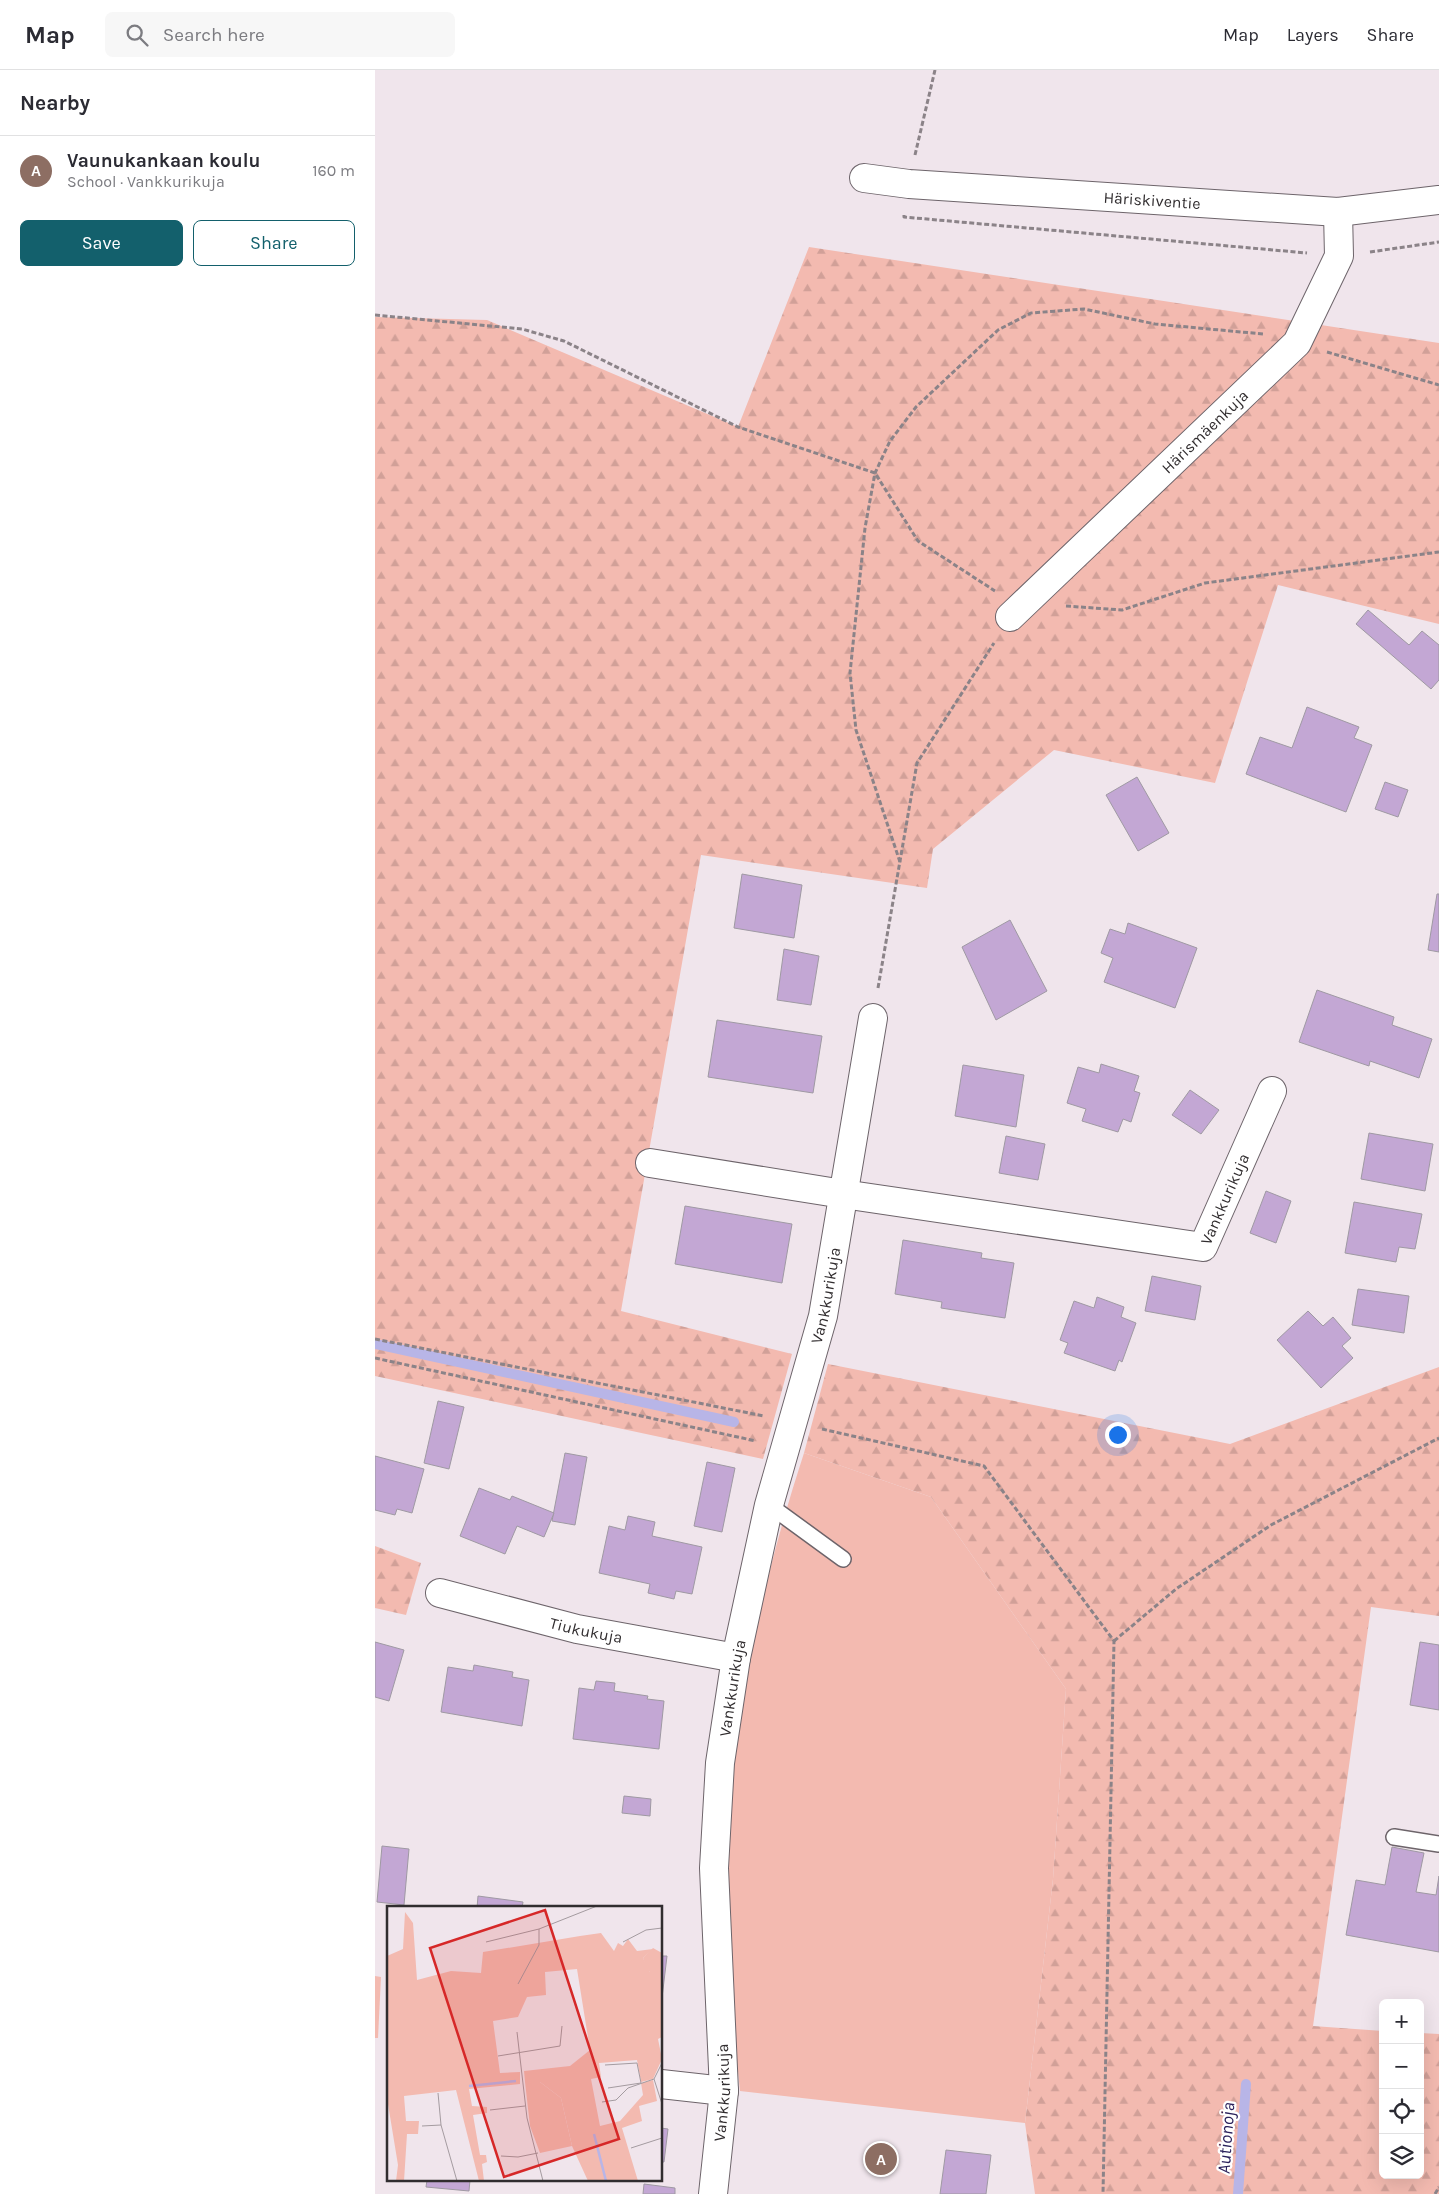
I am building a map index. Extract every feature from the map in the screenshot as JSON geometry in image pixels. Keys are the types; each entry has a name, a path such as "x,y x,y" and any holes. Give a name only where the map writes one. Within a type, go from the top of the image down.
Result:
{"street":[{"name":"Häriskiventie","path":"864,178 909,184 1338,212 1439,200"},
{"name":"Härismäenkuja","path":"1017,610 1297,343 1339,256 1338,212"},
{"name":"Vankkurikuja","path":"713,2194 723,2091 714,1868 720,1764 736,1658 769,1505 823,1316 873,1018"},
{"name":"Vankkurikuja","path":"650,1163 1203,1248 1272,1091"},
{"name":"Tiukukuja","path":"440,1593 577,1629 736,1658"},
{"path":"663,2084 723,2091"}],"lane":[{"path":"769,1505 843,1559"},
{"path":"1394,1837 1439,1844"}],"path":[{"path":"935,70 909,184 904,217 1339,256 1439,242"},
{"path":"900,862 855,730 850,673 865,528 875,474 890,441 916,407 997,330 1031,313 1084,309 1155,324 1261,333 1439,385"},
{"path":"375,315 522,329 563,341 738,427 875,474 918,541 998,593 1017,610 1123,610 1205,583 1439,552"},
{"path":"873,1018 917,763 1017,610"},
{"path":"375,1339 789,1435"},
{"path":"375,1358 789,1435 984,1466 1114,1641 1103,2194"},
{"path":"1114,1641 1176,1589 1271,1525 1439,1438"},
{"path":"1435,2194 1439,2187"}],"green space":[{"path":"809,247 1439,343 1439,624 1278,585 1215,783 1054,750 933,849 927,888 701,855 621,1311 792,1354 763,1459 375,1376 375,317 487,320 738,427"},
{"path":"828,1364 1230,1444 1439,1367 1439,1616 1371,1607 1313,2026 1379,2031 1379,2179 1424,2179 1424,2033 1439,2034 1439,2194 1035,2194 1025,2123 1053,1879 1066,1689 931,1497 804,1453"},
{"path":"804,1453 931,1497 1066,1689 1053,1879 1025,2123 740,2091 726,1933 729,1811 735,1750 756,1630 786,1511"},
{"path":"375,1546 421,1563 406,1615 375,1608"},
{"path":"375,1976 381,1977 378,2038 375,2038"}],"building":[{"path":"1368,610 1409,645 1422,631 1439,645 1439,680 1431,689 1356,624"},
{"path":"1307,707 1359,727 1354,738 1372,745 1346,812 1246,774 1260,737 1292,748"},
{"path":"1137,777 1169,833 1138,851 1106,795"},
{"path":"1385,782 1408,790 1398,817 1375,809"},
{"path":"742,874 802,885 794,938 734,928"},
{"path":"1437,894 1439,894 1439,952 1428,950"},
{"path":"1010,920 1047,991 996,1020 962,947"},
{"path":"1128,923 1197,948 1175,1008 1104,982 1113,958 1101,953 1110,929 1125,934"},
{"path":"784,949 819,956 811,1005 777,1000"},
{"path":"1317,990 1394,1017 1392,1025 1432,1039 1419,1078 1370,1061 1369,1066 1299,1042"},
{"path":"717,1020 822,1036 813,1093 708,1077"},
{"path":"1101,1064 1139,1076 1134,1091 1140,1093 1131,1122 1123,1119 1118,1132 1082,1121 1086,1109 1067,1103 1078,1067 1099,1073"},
{"path":"963,1065 1024,1075 1016,1127 955,1116"},
{"path":"1190,1090 1219,1110 1201,1134 1172,1115"},
{"path":"1369,1133 1433,1144 1425,1191 1361,1179"},
{"path":"1006,1136 1045,1144 1038,1180 999,1173"},
{"path":"1266,1191 1291,1201 1276,1243 1250,1233"},
{"path":"1354,1202 1422,1214 1415,1249 1399,1247 1396,1262 1345,1253"},
{"path":"685,1206 792,1224 782,1283 675,1264"},
{"path":"903,1240 982,1253 981,1258 1014,1263 1005,1318 941,1308 942,1302 895,1294"},
{"path":"1152,1276 1201,1286 1195,1320 1145,1311"},
{"path":"1358,1289 1409,1296 1404,1333 1352,1325"},
{"path":"1097,1297 1124,1307 1121,1317 1136,1323 1122,1362 1119,1360 1115,1371 1064,1353 1068,1343 1060,1340 1074,1301 1094,1308"},
{"path":"1308,1311 1323,1326 1333,1317 1351,1338 1342,1346 1353,1358 1321,1388 1277,1340"},
{"path":"438,1401 464,1407 449,1469 424,1463"},
{"path":"565,1453 587,1457 575,1525 552,1521"},
{"path":"375,1456 424,1469 412,1513 397,1509 395,1515 375,1510"},
{"path":"707,1462 735,1468 722,1532 694,1526"},
{"path":"479,1488 510,1500 512,1496 554,1513 544,1537 517,1526 505,1554 460,1536"},
{"path":"628,1516 655,1522 652,1536 702,1547 692,1594 676,1591 674,1599 648,1593 650,1584 599,1573 609,1526 625,1530"},
{"path":"375,1642 404,1650 389,1701 375,1697"},
{"path":"1420,1642 1439,1645 1439,1710 1410,1705"},
{"path":"474,1665 513,1672 512,1677 529,1680 522,1726 441,1712 448,1667 473,1671"},
{"path":"596,1681 615,1683 614,1691 648,1696 647,1699 664,1701 659,1749 573,1739 579,1688 594,1690"},
{"path":"624,1796 651,1799 650,1816 622,1813"},
{"path":"382,1846 409,1849 404,1905 377,1902"},
{"path":"1392,1847 1424,1853 1416,1892 1436,1895 1439,1876 1439,1952 1346,1935 1356,1880 1385,1885"},
{"path":"478,1896 523,1902 522,1906 477,1906"},
{"path":"663,1956 667,1956 663,1989"},
{"path":"663,2128 668,2129 663,2162"},
{"path":"946,2150 991,2155 986,2194 940,2194"},
{"path":"427,2182 470,2182 469,2191 426,2187"},
{"path":"644,2184 675,2188 675,2194 643,2194"}],"waterway":[{"path":"375,1344 734,1422"},
{"name":"Autionoja","path":"1238,2194 1246,2084"}],"place":[{"name":"Vaunukankaan koulu","path":"881,2159"}]}
